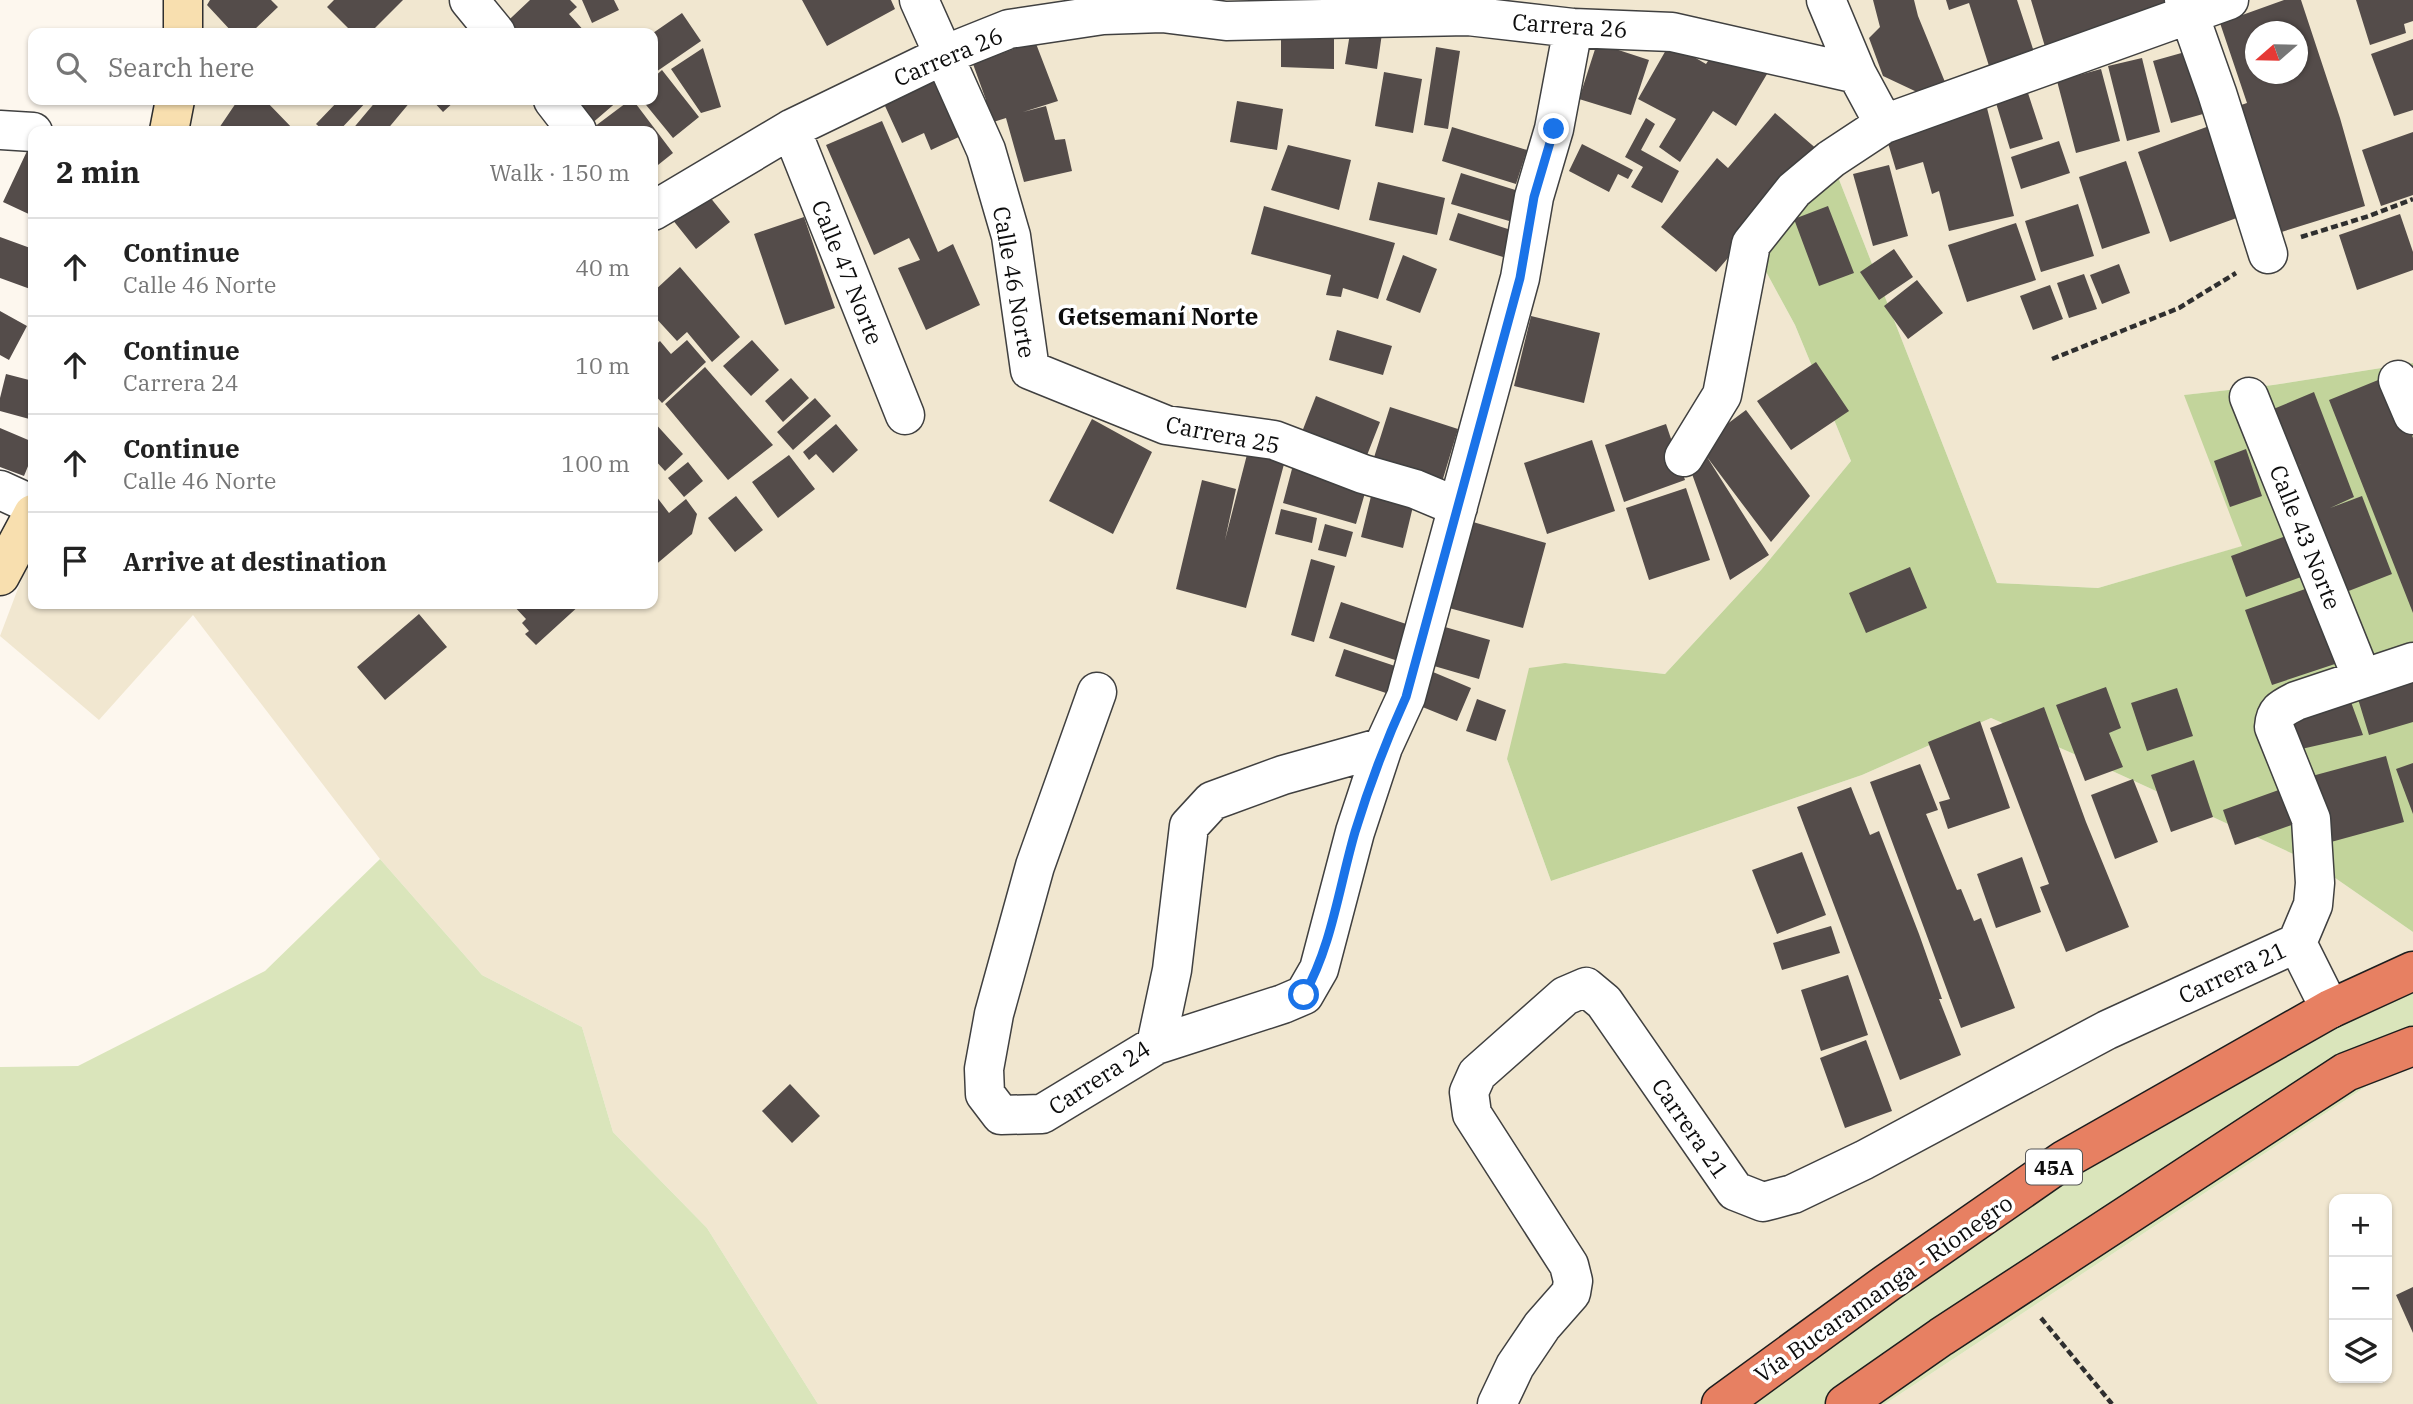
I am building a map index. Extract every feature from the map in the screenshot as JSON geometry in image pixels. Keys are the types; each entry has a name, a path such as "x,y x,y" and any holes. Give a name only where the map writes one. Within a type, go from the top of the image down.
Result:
{"highway":[{"name":"Vía Bucaramanga - Rionegro","path":"1721,1404 1887,1283 2064,1160 2330,1009 2413,971"},
{"path":"1844,1404 2015,1288 2346,1072 2413,1046"}],"street":[{"path":"183,0 183,28"},
{"path":"469,0 492,28"},
{"name":"Calle 46 Norte","path":"919,0 986,150 1011,236 1030,370"},
{"path":"1826,0 1857,74 1884,124"},
{"path":"1685,457 1722,395 1751,244 1794,190 1831,159 1884,124 2187,7 2229,0"},
{"path":"2187,7 2268,254"},
{"name":"Carrera 26","path":"658,208 791,129 944,54 1009,29 1103,15 1162,13 1226,21 1466,8 1573,28 1669,16 1857,74"},
{"path":"1156,1045 1304,995 1319,969 1355,832 1384,747 1406,697 1520,278 1534,197 1554,129 1573,28"},
{"path":"170,126 174,105"},
{"path":"557,105 573,126"},
{"name":"Calle 47 Norte","path":"791,129 905,415"},
{"path":"0,130 28,132"},
{"name":"Carrera 25","path":"1030,370 1166,425 1274,440 1363,474 1415,489 1458,507"},
{"path":"2398,380 2413,415"},
{"name":"Calle 43 Norte","path":"2249,397 2362,678"},
{"path":"0,489 28,503"},
{"path":"0,576 28,523"},
{"path":"2330,1009 2297,943 2313,905 2315,883 2311,819 2274,727 2274,716 2279,709 2296,701 2413,662"},
{"name":"Carrera 24","path":"1097,692 1035,866 994,1014 984,1069 985,1094 1001,1115 1042,1114 1156,1045 1172,970 1189,826 1212,801 1283,775 1384,747"},
{"name":"Carrera 21","path":"1497,1404 1515,1366 1542,1326 1571,1293 1573,1281 1569,1265 1472,1114 1469,1092 1476,1074 1565,996 1586,987 1604,1002 1735,1191 1763,1202 1793,1194 2108,1030 2297,943"}],"path":[{"path":"2052,359 2179,308 2288,241 2369,216 2413,199"},
{"path":"2015,1288 2112,1404"}],"shaded area":[{"path":"193,0 2413,0 2413,363 2273,385 2185,395 2243,546 2098,588 1997,583 1831,159 1751,244 1795,325 1851,461 1761,570 1665,674 1565,663 1507,759 1551,881 1862,775 1991,718 2315,864 2413,932 2413,954 2305,1009 1907,1293 1736,1404 818,1404 707,1228 613,1132 582,1027 482,975 380,859 193,615 99,720 0,636 28,562 28,609 658,609 658,126 176,126 183,105 658,105 658,28 191,28"},
{"path":"2413,1065 2413,1404 1885,1404 2382,1076"}],"green space":[{"path":"1831,159 1997,583 2098,588 2242,546 2184,395 2273,385 2413,363 2413,932 2315,864 1991,718 1862,775 1551,881 1507,759 1529,668 1565,663 1665,674 1761,570 1851,461 1795,325 1751,244"},
{"path":"380,859 482,975 582,1027 613,1132 707,1228 818,1404 0,1404 0,1067 78,1066 265,971"},
{"path":"2413,954 2413,1065 2382,1076 1885,1404 1736,1404 1907,1293 2305,1009"}],"building":[{"path":"210,0 271,0 278,7 256,28 228,28 207,5"},
{"path":"334,0 403,0 375,28 348,28 327,7"},
{"path":"530,0 570,0 577,7 569,14 582,28 500,28"},
{"path":"582,0 614,0 619,10 592,23"},
{"path":"802,0 891,0 895,9 827,46"},
{"path":"1873,0 1914,0 1945,82 1917,92 1883,76 1869,38 1880,27"},
{"path":"1946,0 2017,0 2034,52 1989,66 1969,3 1949,10"},
{"path":"2031,0 2166,0 2171,17 2046,50"},
{"path":"2284,0 2301,0 2308,21 2245,21 2245,84 2308,84 2308,21 2365,206 2275,234 2232,108 2247,103 2220,23"},
{"path":"2356,0 2413,0 2413,21 2404,24 2406,33 2370,45"},
{"path":"682,13 701,41 658,71 658,30"},
{"path":"1352,21 1383,26 1377,69 1345,64"},
{"path":"1281,25 1334,26 1334,69 1281,67"},
{"path":"2413,39 2413,110 2394,116 2371,54"},
{"path":"1035,41 1058,101 1023,112 1046,106 1055,140 1065,139 1072,171 1024,182 1006,118 987,124 979,102 986,100 973,64"},
{"path":"1597,43 1649,60 1631,115 1579,99"},
{"path":"1670,43 1706,64 1716,49 1770,69 1736,126 1713,111 1680,162 1659,147 1676,119 1638,99"},
{"path":"1436,47 1460,51 1448,129 1424,125"},
{"path":"703,48 721,107 701,113 671,69"},
{"path":"2185,52 2203,114 2171,123 2153,61"},
{"path":"2142,58 2160,132 2127,141 2108,66"},
{"path":"2101,69 2120,141 2076,153 2057,81"},
{"path":"662,70 699,117 673,138 646,105 658,105 658,74"},
{"path":"931,71 961,136 931,150 924,133 902,143 880,95"},
{"path":"1384,72 1422,79 1413,133 1375,126"},
{"path":"2028,93 2043,139 2010,149 1996,103"},
{"path":"1237,101 1283,109 1277,150 1230,142"},
{"path":"1986,104 2014,216 1949,231 1939,191 1932,194 1923,162 1896,170 1885,133"},
{"path":"235,105 270,105 290,126 220,126"},
{"path":"334,105 363,105 344,126 316,124"},
{"path":"373,105 408,105 390,126 355,126"},
{"path":"437,105 451,105 443,112"},
{"path":"576,105 613,105 590,125"},
{"path":"623,105 637,105 653,126 595,126"},
{"path":"1775,113 1819,151 1716,272 1661,227 1717,158 1728,168"},
{"path":"1646,118 1655,124 1641,150 1679,171 1662,203 1631,187 1643,167 1625,157"},
{"path":"882,121 938,252 953,244 980,305 926,330 898,268 920,260 909,238 874,255 826,145"},
{"path":"2212,125 2245,215 2170,242 2138,152"},
{"path":"1452,127 1527,150 1516,184 1442,161"},
{"path":"2413,132 2413,195 2381,206 2362,150"},
{"path":"658,133 673,153 658,165"},
{"path":"2059,141 2070,173 2021,189 2011,157"},
{"path":"1582,144 1633,170 1628,179 1618,174 1609,192 1569,171"},
{"path":"1288,145 1351,160 1339,210 1271,190"},
{"path":"28,149 28,214 3,202"},
{"path":"2126,161 2150,233 2102,249 2079,177"},
{"path":"1889,165 1908,236 1873,246 1853,174"},
{"path":"1461,173 1525,193 1516,223 1451,204"},
{"path":"1378,182 1445,198 1437,235 1369,220"},
{"path":"705,191 730,222 696,249 672,219"},
{"path":"2078,204 2094,256 2041,272 2025,221"},
{"path":"1264,206 1395,243 1378,299 1343,288 1341,297 1326,295 1331,275 1251,254"},
{"path":"1828,206 1854,273 1819,286 1794,219"},
{"path":"1458,213 1511,230 1503,257 1449,240"},
{"path":"2400,214 2413,252 2413,270 2357,290 2339,235"},
{"path":"804,217 835,308 785,325 754,234"},
{"path":"2016,223 2036,280 1967,302 1948,245"},
{"path":"0,237 28,247 28,288 0,278"},
{"path":"1894,249 1913,277 1879,300 1860,272"},
{"path":"1403,255 1437,269 1420,313 1386,300"},
{"path":"2119,264 2130,293 2102,304 2090,275"},
{"path":"680,267 740,337 712,362 687,332 677,341 658,320 658,287"},
{"path":"2084,274 2097,309 2069,318 2057,283"},
{"path":"1917,280 1943,313 1908,339 1884,306"},
{"path":"2050,285 2063,319 2033,330 2020,296"},
{"path":"0,311 27,326 9,360 0,355"},
{"path":"1531,316 1600,333 1584,403 1514,386"},
{"path":"1337,330 1392,346 1383,375 1329,360"},
{"path":"687,340 706,362 662,403 658,399 658,343 660,341 671,354"},
{"path":"752,340 779,370 751,396 723,366"},
{"path":"1816,362 1849,411 1791,450 1757,401"},
{"path":"705,367 773,445 728,480 665,404"},
{"path":"6,374 28,380 28,419 0,411"},
{"path":"2388,376 2413,438 2413,613 2329,400"},
{"path":"791,378 809,398 783,422 765,401"},
{"path":"2314,392 2354,497 2330,508 2362,496 2392,574 2341,594 2331,551 2317,513 2303,516 2285,471 2302,464 2294,467 2271,410"},
{"path":"1316,396 1380,422 1364,463 1300,437"},
{"path":"815,398 831,416 793,450 777,432"},
{"path":"1390,407 1458,429 1439,492 1370,470"},
{"path":"1746,410 1810,496 1771,542 1707,457 1769,555 1730,580 1692,474 1699,445"},
{"path":"1092,419 1152,452 1113,534 1049,501"},
{"path":"836,424 858,450 833,473 816,454 809,460 803,452"},
{"path":"1666,424 1685,480 1624,502 1605,445"},
{"path":"658,426 683,454 665,471 658,463"},
{"path":"0,428 28,440 28,466 24,476 0,467"},
{"path":"1251,439 1288,449 1246,608 1176,589 1202,480 1236,489 1225,540"},
{"path":"1592,440 1615,511 1547,534 1524,463"},
{"path":"2246,449 2262,496 2230,507 2214,461"},
{"path":"789,455 815,489 778,518 752,482"},
{"path":"688,462 703,481 684,497 668,478"},
{"path":"1293,465 1367,486 1356,524 1283,503"},
{"path":"1374,484 1416,494 1403,548 1361,537"},
{"path":"1686,488 1710,560 1649,580 1626,508"},
{"path":"736,496 763,530 735,552 708,518"},
{"path":"658,499 669,513 686,499 697,514 692,534 658,563"},
{"path":"1281,509 1317,518 1312,543 1275,534"},
{"path":"1473,522 1546,543 1523,628 1449,608"},
{"path":"1325,524 1353,532 1346,557 1318,550"},
{"path":"2297,532 2312,573 2246,597 2231,556"},
{"path":"1311,559 1335,566 1314,642 1291,635"},
{"path":"1910,567 1927,608 1866,633 1849,593"},
{"path":"2308,588 2323,633 2336,628 2347,660 2272,685 2245,610"},
{"path":"1341,602 1418,628 1407,664 1329,638"},
{"path":"517,609 576,609 536,645 525,634 529,631 522,623 526,619"},
{"path":"419,614 447,647 385,700 357,667"},
{"path":"1445,627 1490,640 1479,679 1434,666"},
{"path":"1344,649 1404,669 1395,696 1335,676"},
{"path":"2413,670 2413,722 2369,735 2355,689"},
{"path":"1433,672 1471,688 1457,721 1420,706"},
{"path":"2106,687 2121,728 2109,733 2123,767 2085,781 2056,705"},
{"path":"2177,688 2193,736 2147,751 2131,703"},
{"path":"2347,691 2363,735 2284,753 2284,714"},
{"path":"1477,699 1506,710 1496,741 1466,731"},
{"path":"2044,707 2086,822 2129,927 2066,952 2040,887 2049,884 1990,728"},
{"path":"1980,721 2010,808 1948,829 1939,802 1950,799 1928,742"},
{"path":"2386,756 2404,822 2331,842 2312,776"},
{"path":"2194,760 2213,817 2171,832 2151,775"},
{"path":"2413,763 2413,814 2396,769"},
{"path":"1920,764 1938,810 1926,814 1957,890 1961,889 1974,921 1981,918 2015,1008 1961,1028 1870,782"},
{"path":"2133,779 2158,842 2115,859 2091,795"},
{"path":"1851,787 1870,835 1879,831 1919,934 1942,999 1939,999 1961,1055 1900,1080 1797,807"},
{"path":"2287,787 2300,822 2235,845 2223,810"},
{"path":"1802,852 1826,915 1777,934 1752,870"},
{"path":"2022,857 2041,912 1996,928 1977,874"},
{"path":"1831,926 1840,953 1782,970 1773,943"},
{"path":"1848,975 1868,1035 1821,1051 1801,990"},
{"path":"1866,1040 1892,1111 1845,1128 1820,1058"},
{"path":"790,1084 820,1116 792,1143 762,1111"},
{"path":"2413,1287 2413,1333 2396,1295"}],"district":[{"name":"Getsemaní Norte","path":"1158,316"}],"route":[{"path":"1304,995 1319,969 1355,832 1384,747 1406,697 1520,278 1534,197 1554,129"}]}
